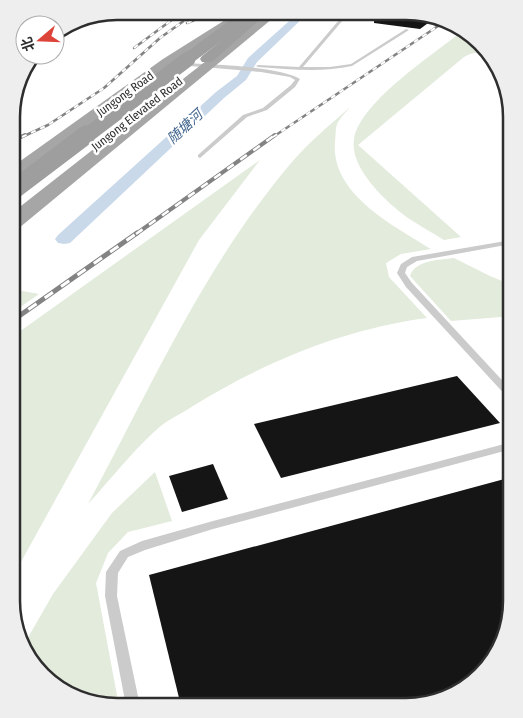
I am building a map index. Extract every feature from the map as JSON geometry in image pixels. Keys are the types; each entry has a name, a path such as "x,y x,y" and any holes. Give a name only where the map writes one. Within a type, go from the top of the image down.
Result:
{"highway":[{"path":"157,80 198,42 227,20"},
{"name":"Jungong Elevated Road","path":"20,185 157,80 240,20"},
{"name":"Jungong Elevated Road","path":"20,207 253,20"}],"main road":[{"name":"Jungong Road","path":"20,170 170,61 232,20"},
{"name":"Jungong Road","path":"20,217 77,169 212,65 266,20"}],"lane":[{"path":"301,67 341,20"},
{"path":"170,61 266,69 334,68 352,65 407,30"},
{"path":"200,156 245,116 265,109 293,86 298,79 266,69"},
{"path":"503,243 415,259 404,266 400,273 503,387"},
{"path":"492,245 503,248"},
{"path":"131,698 111,596 112,572 124,554 142,546 213,525 503,447"}],"green space":[{"path":"458,35 478,52 464,57 358,145 461,237 444,240 408,218 371,184 357,161 354,150 354,139 359,125 370,110 418,65"},
{"path":"350,107 336,126 336,160 343,177 353,192 367,206 431,249 401,254 386,263 389,277 427,318 365,330 335,339 276,362 220,390 159,427 88,504 181,327 232,242 292,162"},
{"path":"260,160 199,240 20,564 20,331"},
{"path":"454,258 503,281 503,317 451,321 410,276 417,267 435,260"},
{"path":"20,290 39,294 20,307"},
{"path":"155,472 172,521 128,532 108,553 96,583 118,698 92,695 68,685 48,670 36,655 28,638 53,594 112,513"}],"building":[{"path":"374,20 406,20 429,23 420,29 374,23"},
{"path":"457,376 500,423 281,478 254,424"},
{"path":"213,464 228,499 182,512 169,476"},
{"path":"503,479 503,608 498,632 487,655 470,674 449,688 431,695 406,698 179,698 149,575"}],"waterway":[{"name":"随塘河","path":"64,239 220,95 242,78 252,60 295,20"}],"railway":[{"path":"134,48 172,20"},
{"path":"22,137 48,125 104,88 160,38 185,20"},
{"path":"187,23 194,20"},
{"path":"273,137 439,26"},
{"path":"20,137 25,135"},
{"path":"136,234 275,135"},
{"path":"20,315 137,233"}]}
